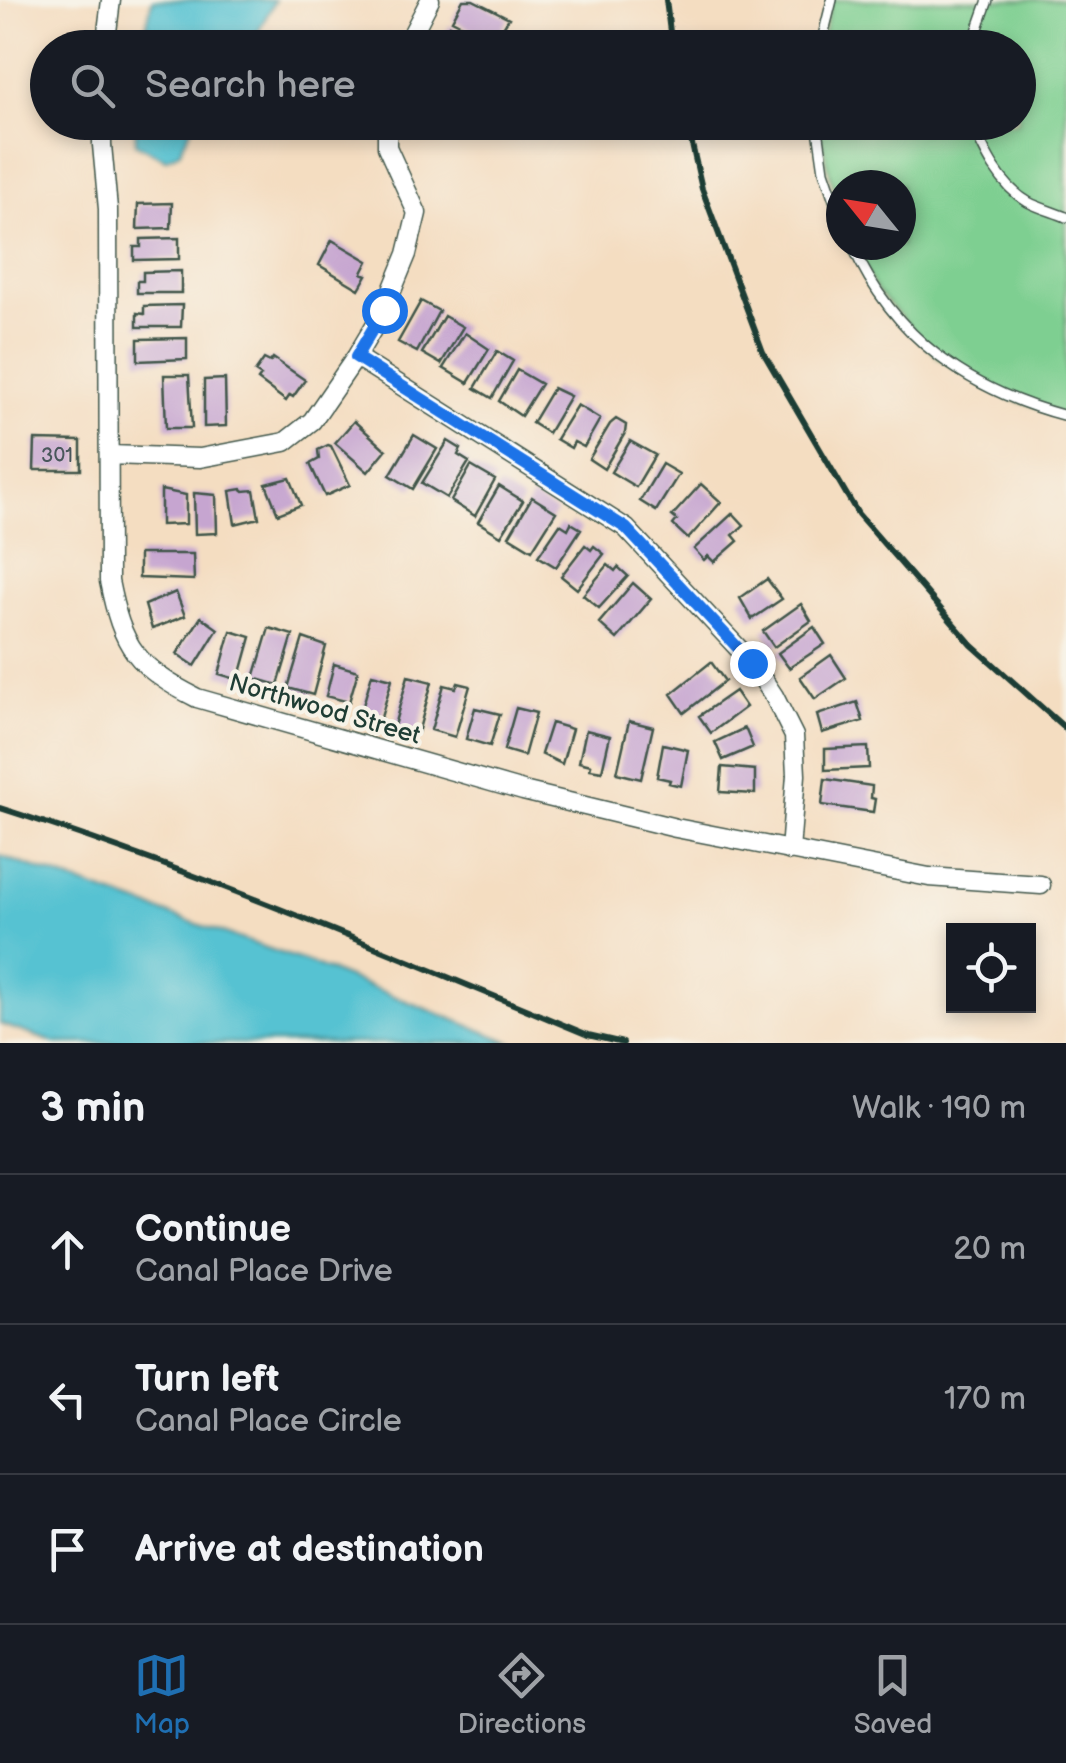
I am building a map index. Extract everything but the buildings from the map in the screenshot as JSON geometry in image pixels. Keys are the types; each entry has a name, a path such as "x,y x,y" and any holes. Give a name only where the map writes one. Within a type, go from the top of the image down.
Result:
{"street":[{"path":"107,30 111,0"},
{"path":"414,30 430,0"},
{"name":"Northwood Street","path":"102,140 108,209 109,581 127,643 144,666 197,698 523,791 676,828 929,876 1041,885"},
{"path":"110,454 200,458 285,442 312,421 384,310 406,254 417,213 388,140"},
{"path":"356,357 626,528 752,663 794,736 796,775 790,850"}],"lane":[{"path":"824,30 832,0"},
{"path":"978,30 988,0"},
{"path":"820,140 826,178"},
{"path":"979,140 1005,182 1026,201 1066,217"},
{"path":"860,260 876,291 938,358 1009,398 1066,416"}],"green space":[{"path":"832,0 1066,0 1066,416 1009,398 939,358 877,291 860,260 916,260 916,170 829,170 821,140 1036,140 1036,30 824,30"}],"water":[{"path":"152,0 275,0 259,30 146,30"},
{"path":"136,140 185,140 179,152 166,159 136,144"},
{"path":"0,856 310,963 513,1043 56,1043 0,1024"}],"railway":[{"path":"666,0 670,30"},
{"path":"691,140 702,189 763,352 858,514 972,645 1066,729"},
{"path":"0,808 223,887 588,1035 623,1043"}],"route":[{"path":"384,310 356,357 626,528 752,663"}]}
